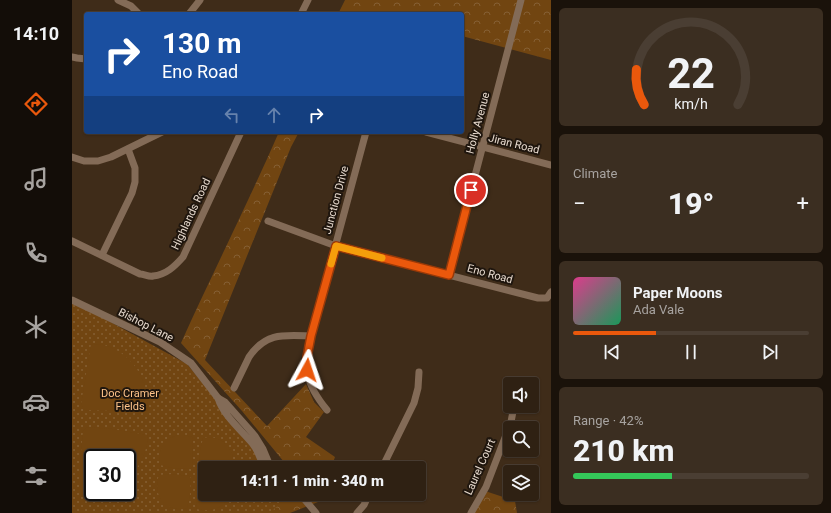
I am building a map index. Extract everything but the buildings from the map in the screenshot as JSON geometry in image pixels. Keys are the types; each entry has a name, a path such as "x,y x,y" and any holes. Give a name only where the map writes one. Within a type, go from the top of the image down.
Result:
{"street":[{"path":"118,0 131,6 137,12"},
{"path":"191,12 200,0"},
{"path":"302,12 308,0"},
{"name":"Holly Avenue","path":"449,275 521,0"},
{"path":"72,56 84,59"},
{"path":"72,157 84,161 98,161 111,157 158,134"},
{"name":"Highlands Road","path":"72,241 140,274 152,276 165,273 176,266 183,257 240,134"},
{"name":"Junction Drive","path":"327,410 315,395 309,382 307,363 311,336 365,134"},
{"name":"Jiran Road","path":"434,134 551,165"},
{"path":"102,255 132,193 135,182 135,168 128,149"},
{"name":"Eno Road","path":"268,221 336,246 538,298 549,295"},
{"name":"Bishop Lane","path":"72,300 160,342 191,363 218,398 224,402 255,436 268,461"},
{"path":"234,388 249,356 264,341 277,336 311,336"},
{"path":"385,461 414,403 418,388 419,372"},
{"name":"Bishop Lane","path":"218,398 220,406 252,443 261,461"},
{"name":"Laurel Court","path":"471,513 486,487 511,422 513,413"},
{"path":"306,501 316,513"},
{"path":"357,513 366,501"}],"green space":[{"path":"345,0 551,0 551,60 464,37 464,12 339,12"},
{"path":"278,134 298,134 291,147 205,360 267,426 306,384 314,402 324,412 306,437 335,457 334,461 283,461 242,411 181,343"},
{"name":"Doc Cramer Fields","path":"72,301 187,364 266,461 198,461 198,501 284,501 269,513 72,513"},
{"path":"91,344 103,345 118,351 131,362 144,382 148,412 85,410 81,404"},
{"path":"87,427 112,429 148,435 144,454 136,470 136,449 84,449 84,492 80,492 83,431"},
{"path":"178,435 192,437 192,467 190,469 173,468 160,465 159,460 163,446 169,439"},
{"path":"203,438 216,438 225,444 231,452 233,461 199,461"},
{"path":"173,474 189,476 191,478 190,495 187,508 172,508 162,501 159,496 157,482 159,475"},
{"path":"198,479 198,501 226,501 221,506 212,510 202,510 197,509 196,495"},
{"path":"482,490 503,497 503,501 515,501 517,513 469,513"},
{"path":"270,501 318,501 290,513 257,513"}],"slow traffic":[{"path":"331,264 336,246 382,258"}],"route":[{"path":"307,370 307,357 311,336 336,246 449,275 471,190"}]}
